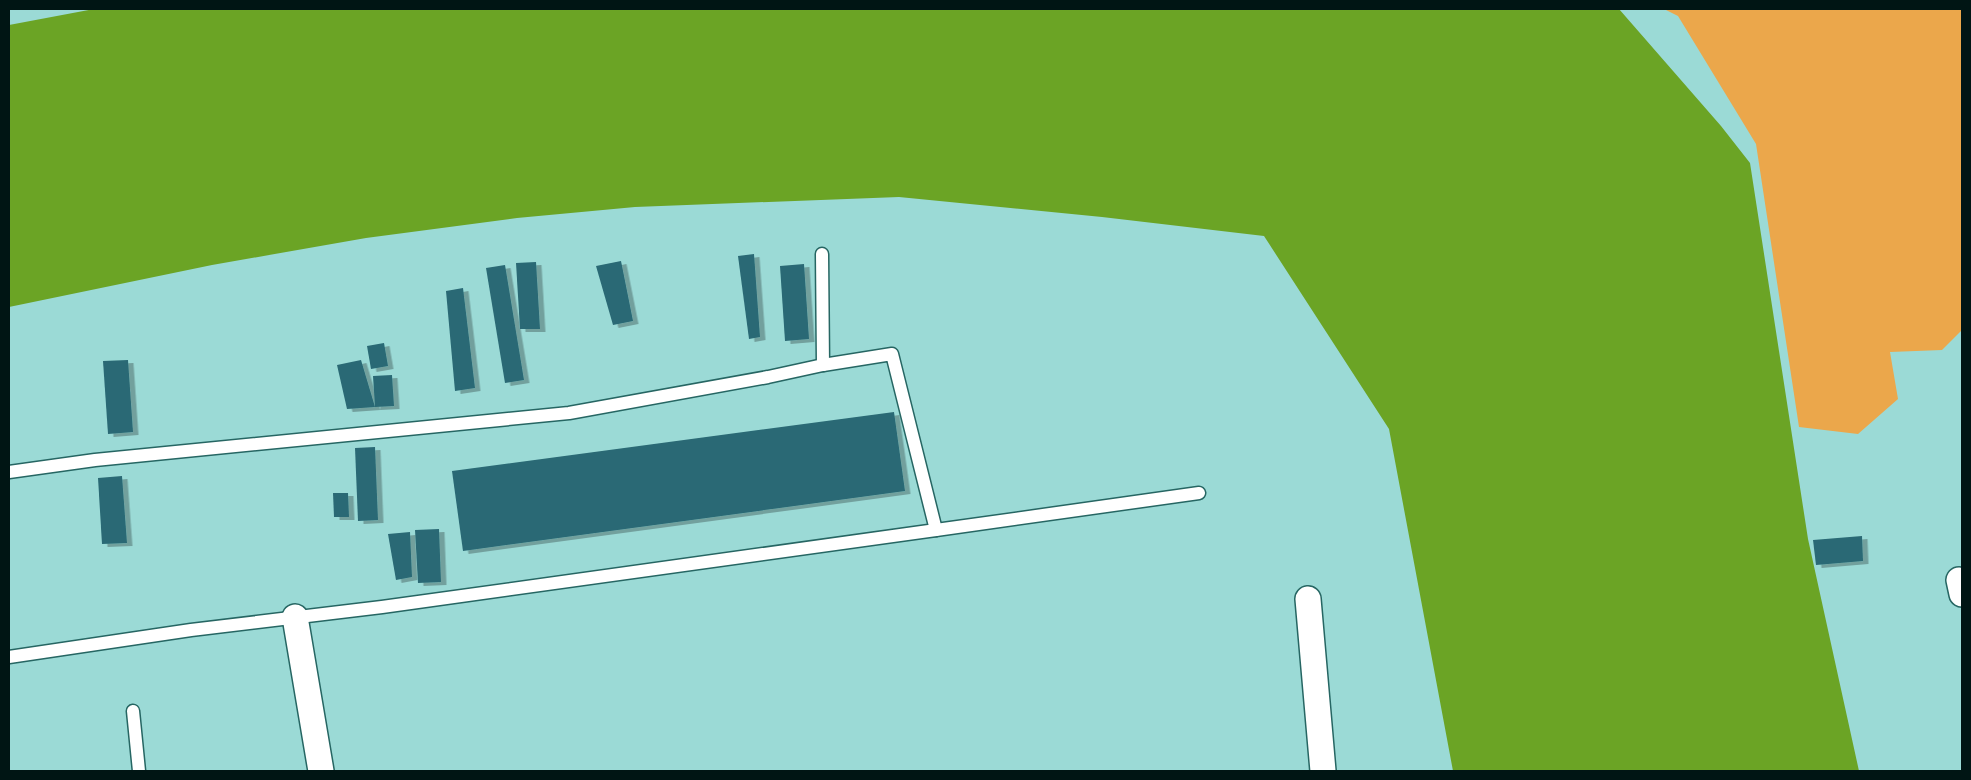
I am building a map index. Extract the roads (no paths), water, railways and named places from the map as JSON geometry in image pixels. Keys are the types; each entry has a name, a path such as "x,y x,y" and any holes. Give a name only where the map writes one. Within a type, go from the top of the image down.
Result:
{"street":[{"path":"1308,599 1323,771"},
{"path":"295,617 322,771"}],"lane":[{"path":"822,254 823,365"},
{"path":"9,472 95,460 568,413 768,377 823,365 892,354 936,530"},
{"path":"9,657 191,630 382,607 1199,493"},
{"path":"133,711 139,771"}]}
